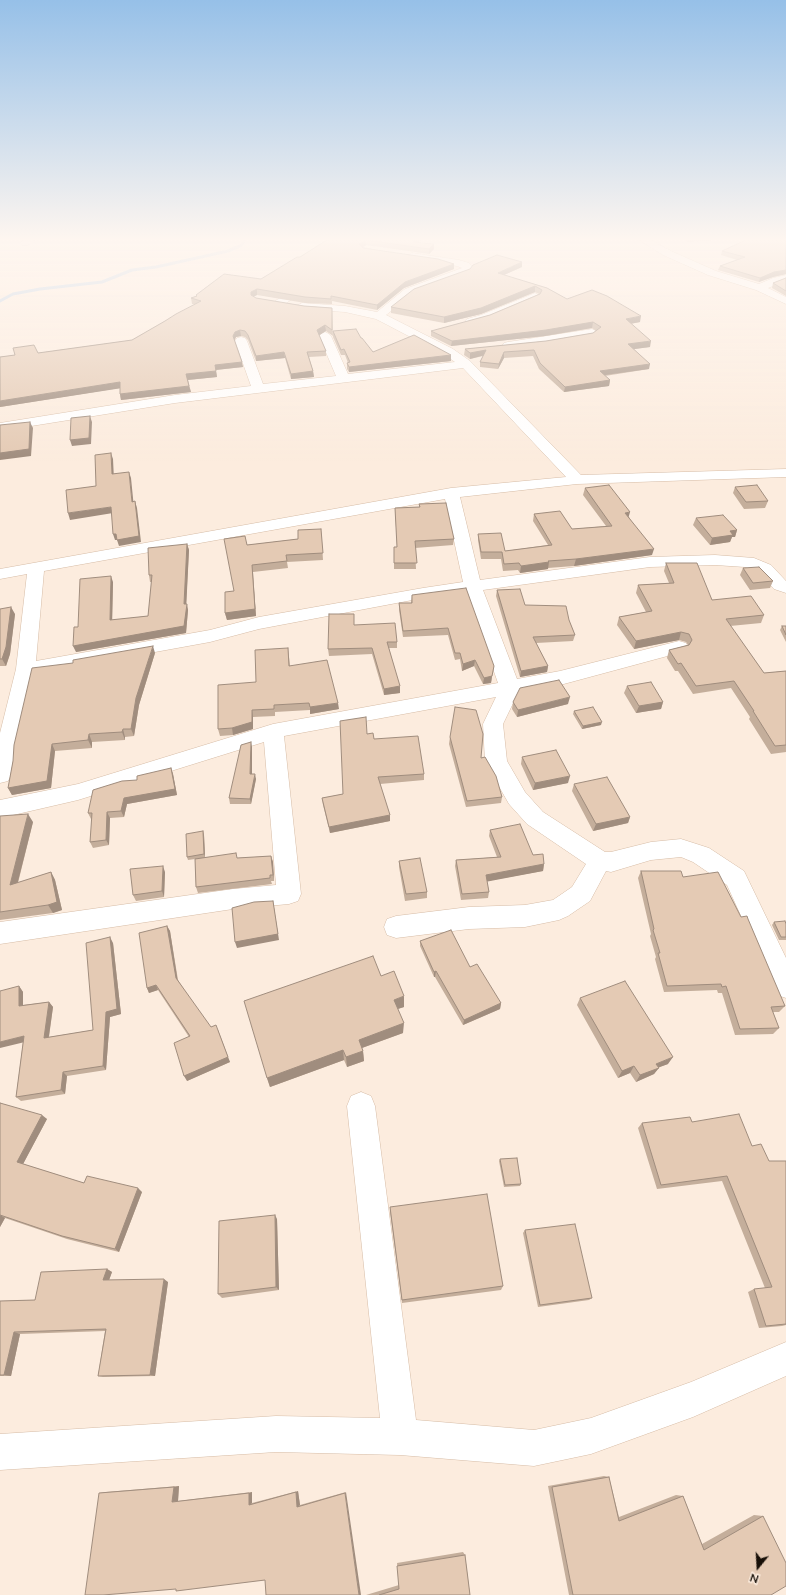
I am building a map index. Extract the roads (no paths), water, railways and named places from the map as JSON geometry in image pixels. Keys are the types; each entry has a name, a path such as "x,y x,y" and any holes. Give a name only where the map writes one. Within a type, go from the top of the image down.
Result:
{"street":[{"path":"362,312 379,316 449,352 466,364 578,480"},
{"path":"379,316 383,312"},
{"path":"462,323 485,318 498,312"},
{"path":"417,335 432,331"},
{"path":"496,347 592,333"},
{"path":"325,336 343,378"},
{"path":"241,341 260,390"},
{"path":"449,352 465,350"},
{"path":"0,427 168,401 343,378 466,364"},
{"path":"0,574 451,493 578,480 786,473"},
{"path":"451,493 473,586 510,688 493,724 496,762 517,798 535,818 600,861 611,862 651,851 681,848 701,854 736,878 786,986"},
{"path":"26,669 210,636 258,623 423,593 650,562 715,560 748,562 765,568 780,585 786,588"},
{"path":"0,775 26,669 36,568"},
{"path":"0,809 78,792 273,730 560,678 679,647"},
{"path":"0,934 233,899 289,894 273,730"},
{"path":"396,928 469,918 525,916 559,909 581,894 600,861"},
{"path":"361,1106 400,1437"},
{"path":"0,1452 276,1434 400,1437 454,1443 534,1448 591,1436 693,1399 786,1359"}]}
